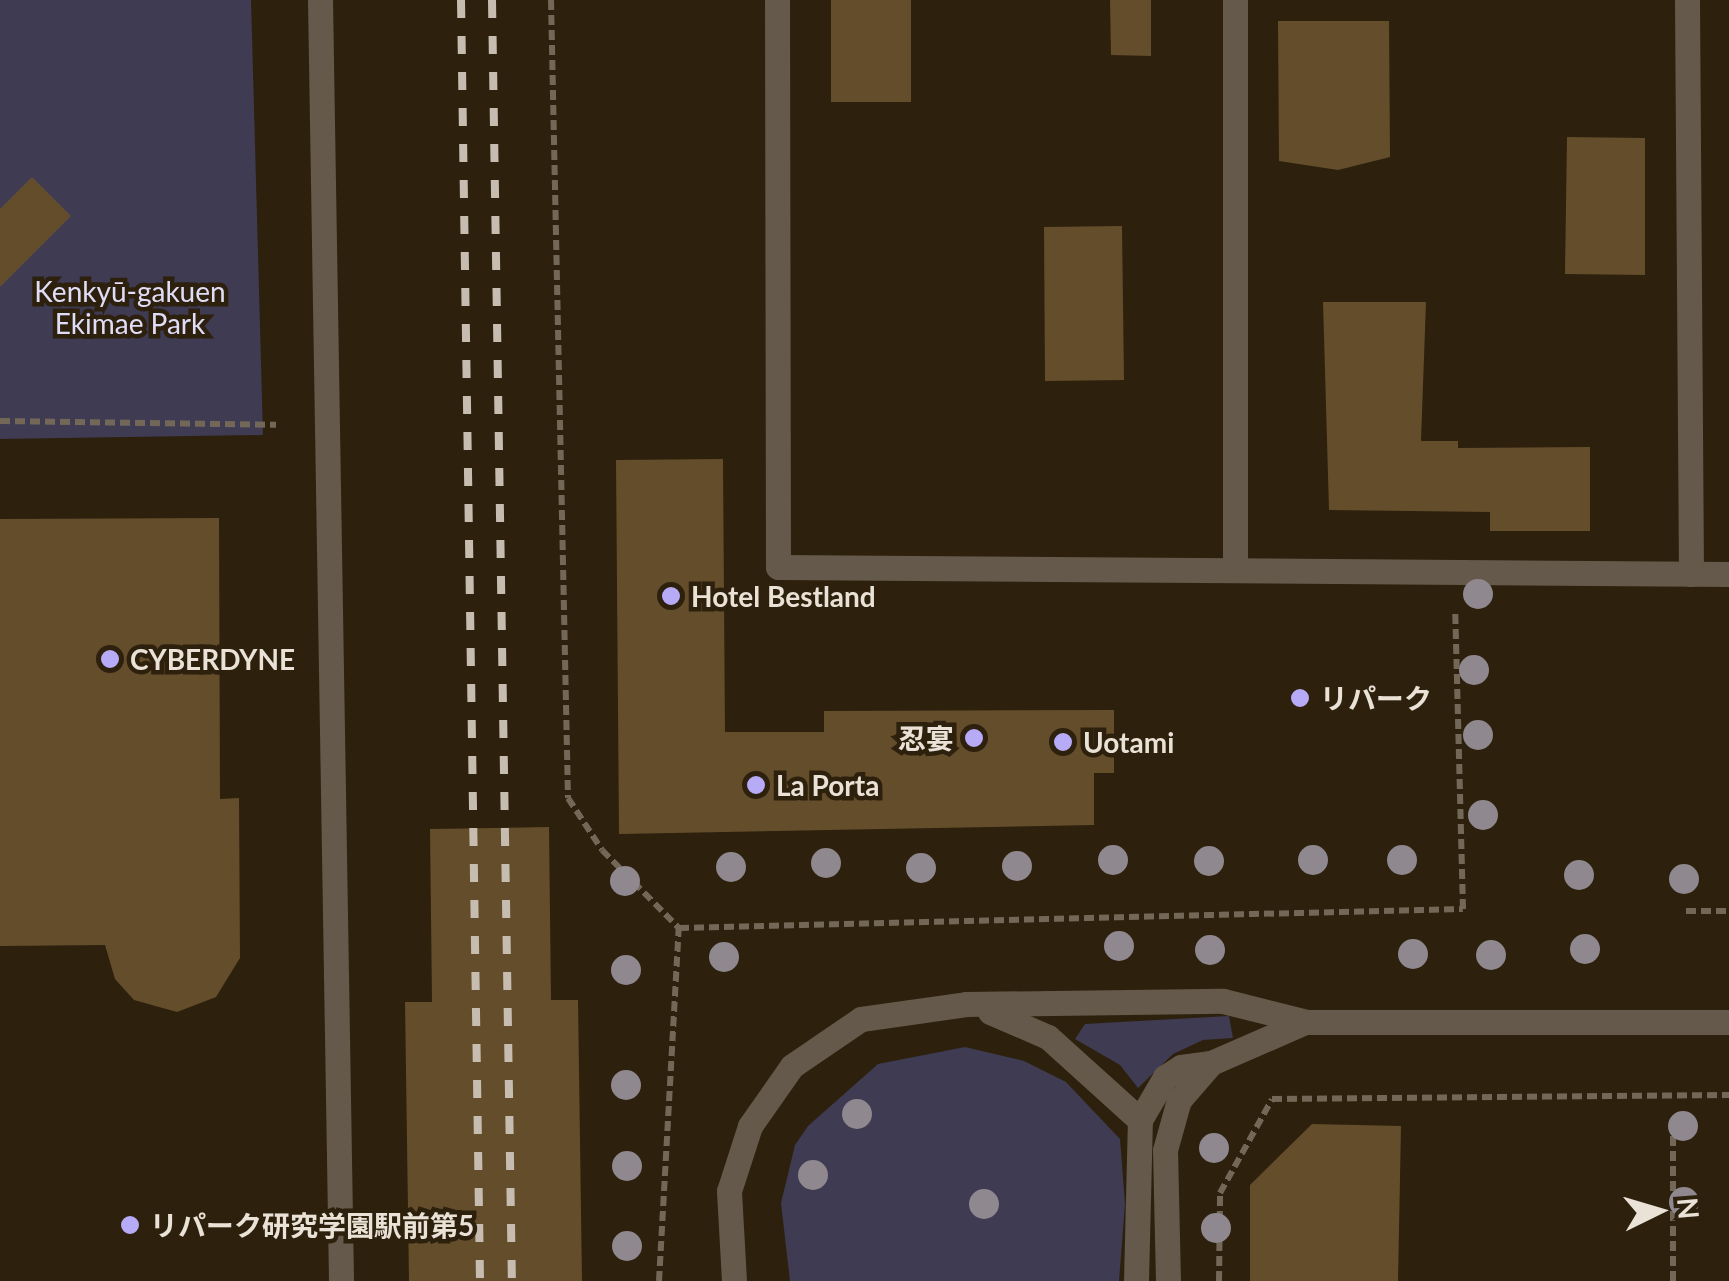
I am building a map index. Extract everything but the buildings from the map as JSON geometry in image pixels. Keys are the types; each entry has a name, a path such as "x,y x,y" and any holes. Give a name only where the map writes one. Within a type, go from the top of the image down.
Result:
{"street":[{"path":"320,0 340,1281"},
{"path":"778,0 778,567 1454,575 1729,574"},
{"path":"1234,0 1235,570"},
{"path":"1688,0 1691,574"},
{"path":"734,1281 729,1191 750,1126 777,1083 825,1038 861,1019 966,1004 1223,1001 1308,1022 1729,1022"},
{"path":"966,1004 1048,1037 1140,1120"},
{"path":"1136,1281 1140,1120 1165,1077 1181,1066 1211,1063 1308,1022"},
{"path":"1168,1281 1170,1122 1192,1081 1211,1063"}],"path":[{"path":"551,0 568,798 602,850 679,928"},
{"path":"0,421 276,425"},
{"path":"1454,575 1463,909"},
{"path":"1686,911 1729,911"},
{"path":"1219,1281 1220,1193 1272,1099 1729,1096"},
{"path":"1673,1122 1673,1281"}],"green space":[{"name":"Kenkyū-gakuen Ekimae Park","path":"0,0 251,0 263,435 0,439"},
{"path":"1229,1016 1233,1038 1203,1040 1173,1054 1138,1088 1120,1065 1075,1039 1085,1024"},
{"path":"965,1047 1024,1061 1066,1082 1120,1139 1125,1204 1119,1281 790,1281 781,1203 795,1145 808,1126 878,1064"}],"railway":[{"path":"461,0 480,1281"},
{"path":"492,0 512,1281"}],"place":[{"name":"Hotel Bestland","path":"671,596"},
{"name":"CYBERDYNE","path":"110,659"},
{"name":"リパーク","path":"1300,698"},
{"name":"忍宴","path":"974,738"},
{"name":"Uotami","path":"1063,742"},
{"name":"La Porta","path":"756,785"},
{"name":"リパーク研究学園駅前第5","path":"130,1225"}]}
